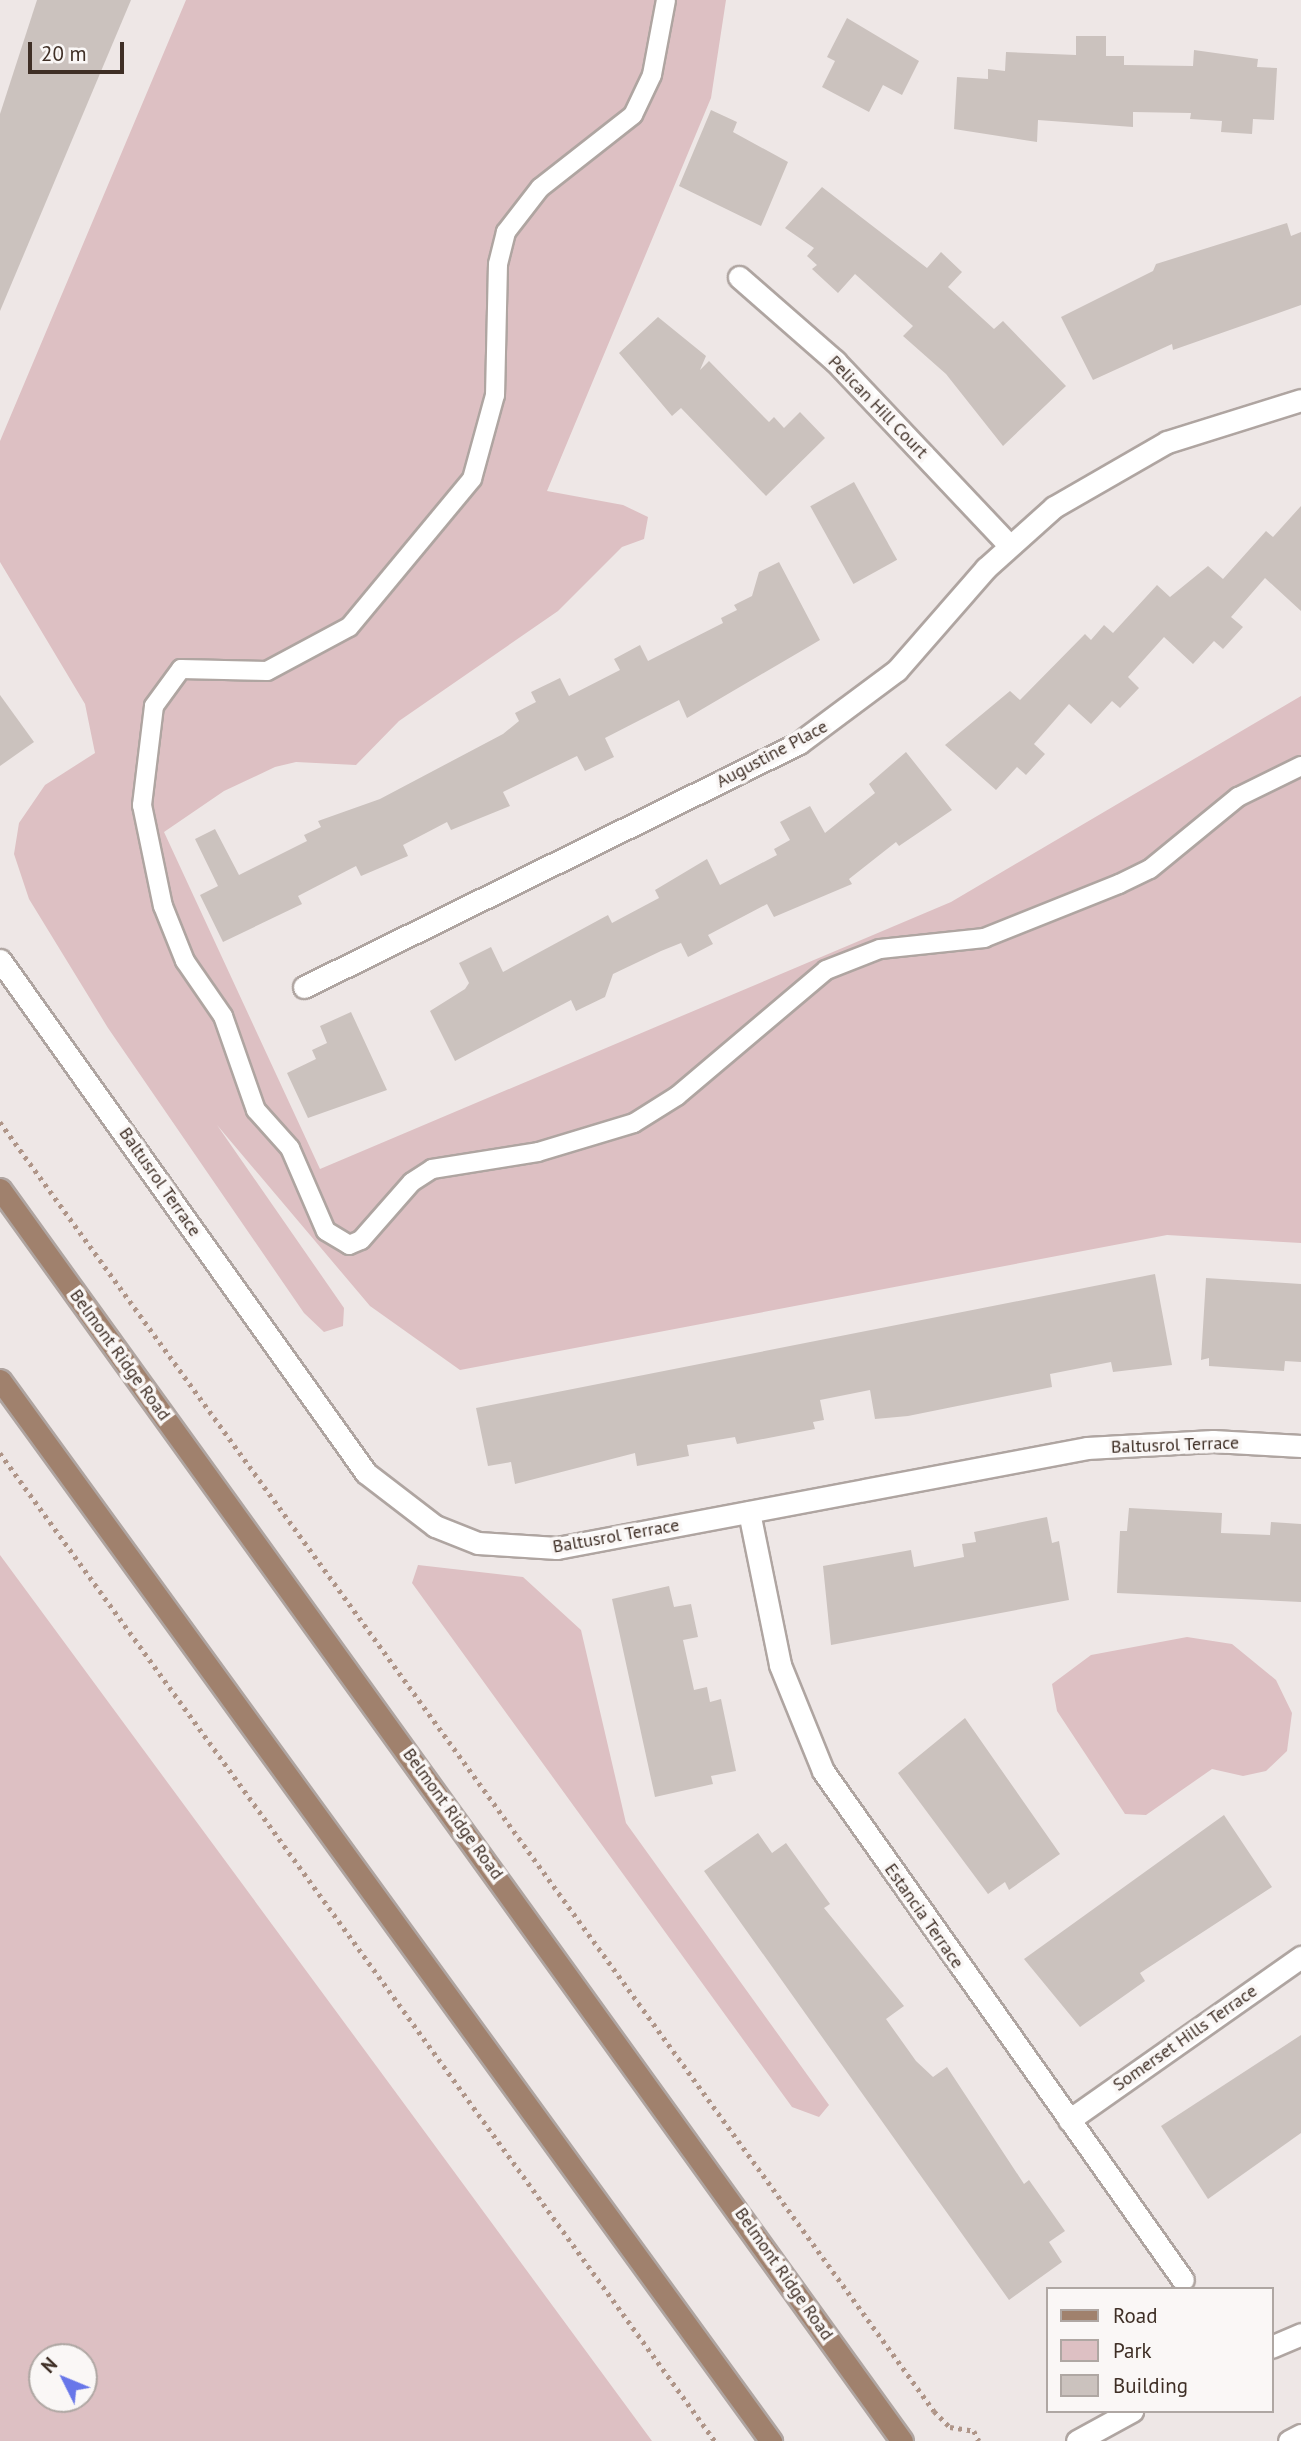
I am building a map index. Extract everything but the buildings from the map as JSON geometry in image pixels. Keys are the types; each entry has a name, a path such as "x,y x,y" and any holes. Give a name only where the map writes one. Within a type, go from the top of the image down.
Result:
{"main road":[{"name":"Belmont Ridge Road","path":"0,1189 902,2441"},
{"path":"0,1380 771,2441"}],"street":[{"name":"Pelican Hill Court","path":"739,277 835,361 1009,545"},
{"name":"Augustine Place","path":"304,987 799,743 897,670 1009,545 1093,481 1156,447 1301,400"},
{"name":"Baltusrol Terrace","path":"0,960 366,1473 399,1504 478,1542 519,1549 749,1512 1087,1448 1213,1441 1301,1446"},
{"name":"Estancia Terrace","path":"749,1512 780,1665 823,1771 1183,2280"},
{"name":"Somerset Hills Terrace","path":"1069,2120 1301,1957"},
{"path":"1273,2346 1301,2334"},
{"path":"1077,2441 1128,2413"},
{"path":"1289,2441 1301,2435"}],"lane":[{"path":"666,0 652,75 634,115 540,188 506,232 498,264 495,395 472,479 349,627 267,671 181,669 154,706 142,805 163,906 185,961 223,1016 256,1110 290,1148 326,1231 349,1245 361,1240 412,1182 432,1169 538,1152 634,1123 677,1096 826,970 880,949 984,939 1119,884 1150,869 1238,797 1301,766"}],"path":[{"path":"0,1122 934,2411 950,2427 974,2431 979,2441"},
{"path":"0,1453 715,2441"}],"green space":[{"path":"186,0 726,0 711,98 547,491 623,505 648,517 644,539 622,547 558,611 399,721 356,765 296,762 275,767 224,791 164,832 320,1169 951,902 1301,696 1301,1243 1167,1235 460,1370 370,1306 217,1125 344,1308 343,1326 324,1332 304,1313 108,1028 29,899 14,854 19,823 45,785 95,753 85,704 0,562 0,441"},
{"path":"0,1555 652,2441 0,2441"},
{"path":"418,1565 523,1577 581,1630 626,1823 829,2105 819,2117 792,2107 412,1583"},
{"path":"1187,1637 1232,1644 1276,1680 1292,1713 1287,1751 1266,1771 1243,1776 1212,1769 1146,1815 1125,1814 1057,1711 1052,1684 1091,1655"}]}
